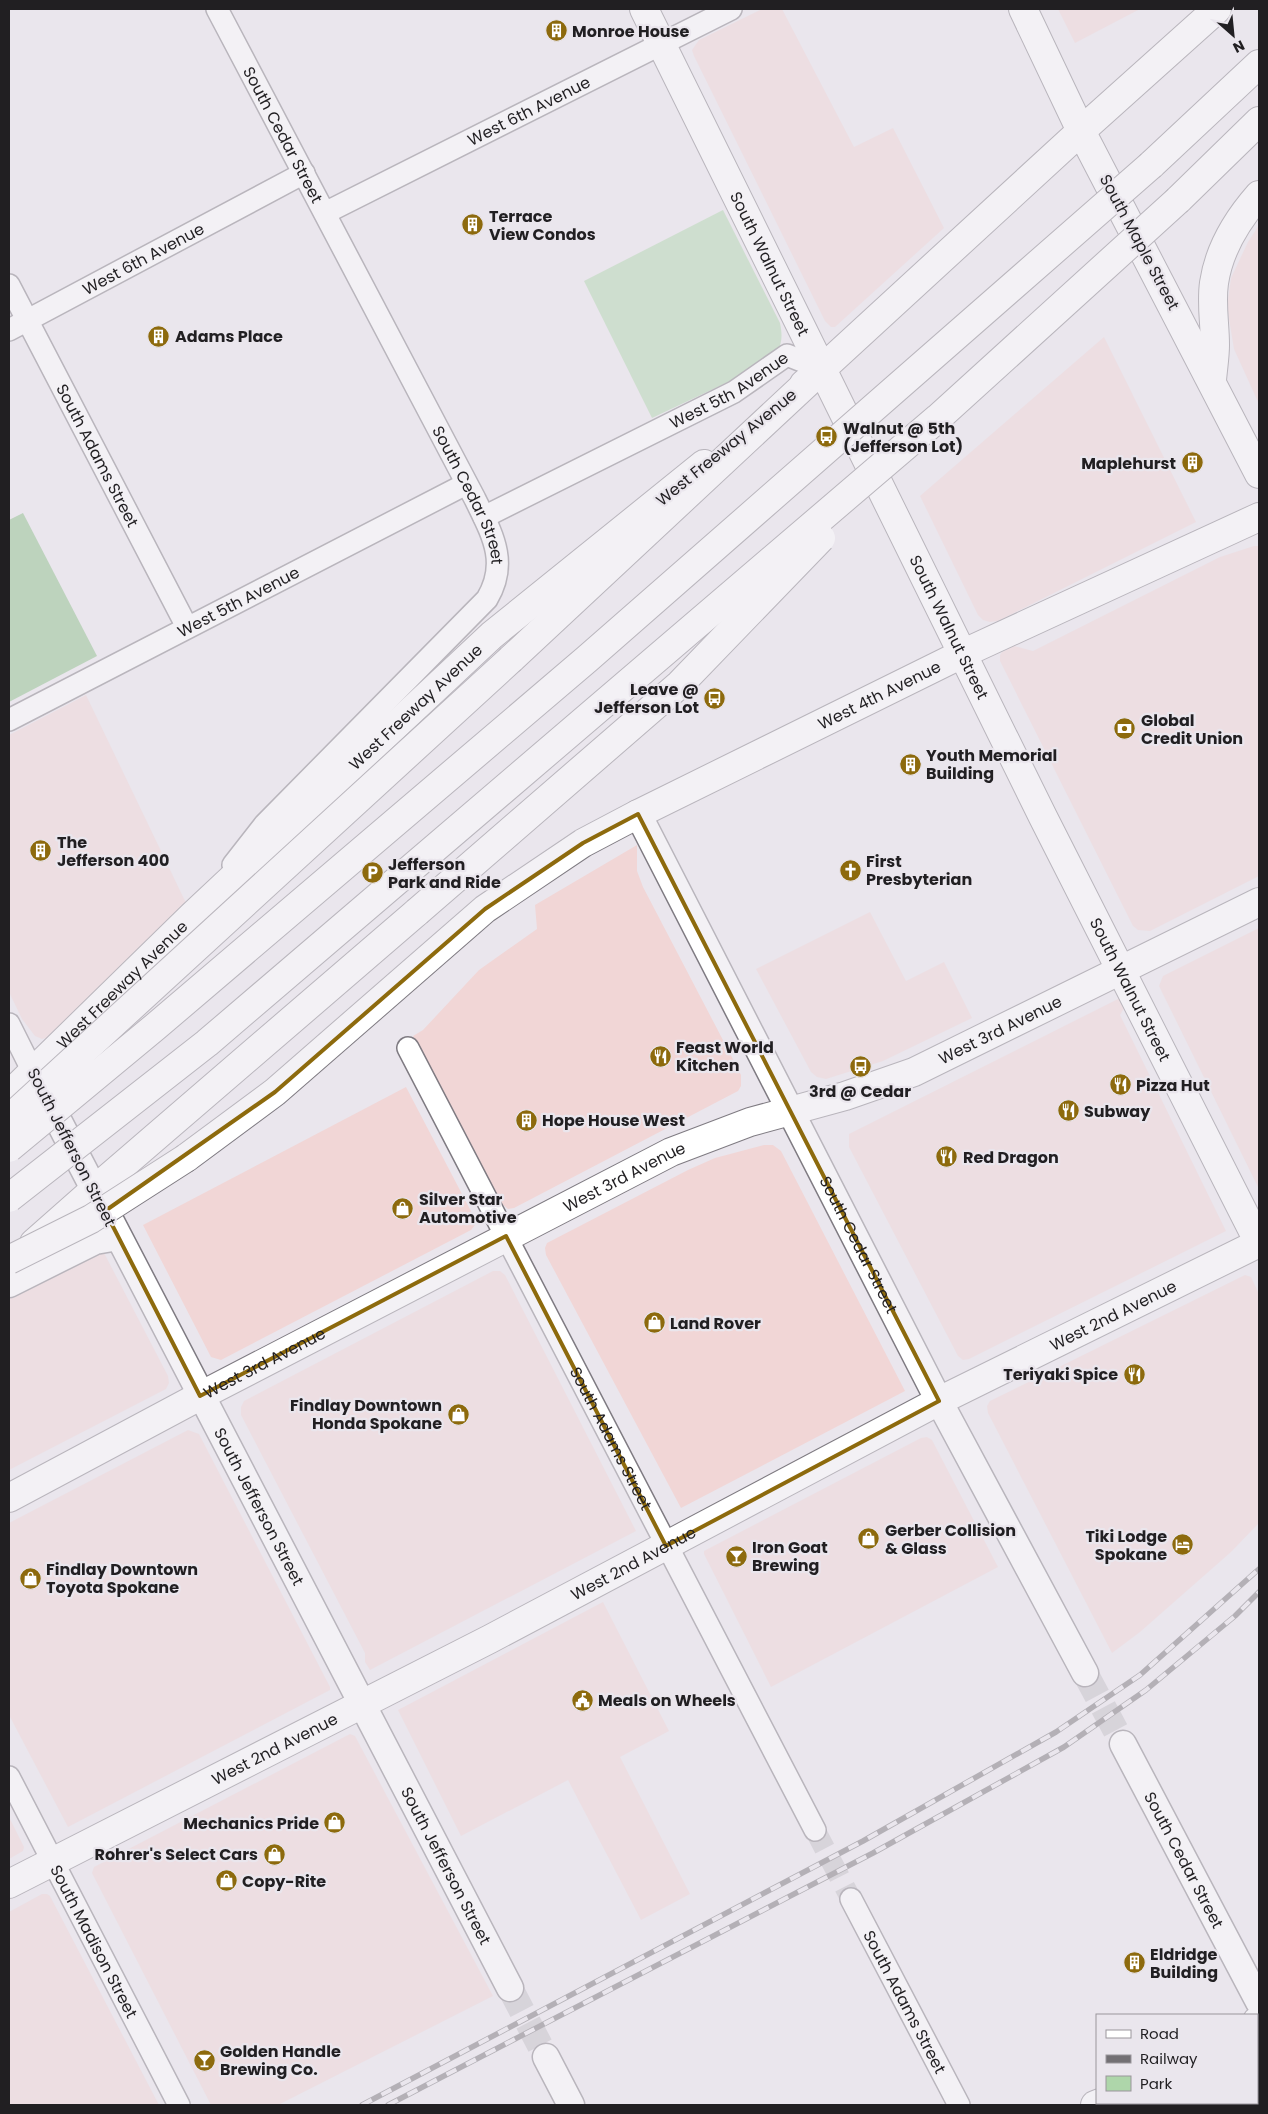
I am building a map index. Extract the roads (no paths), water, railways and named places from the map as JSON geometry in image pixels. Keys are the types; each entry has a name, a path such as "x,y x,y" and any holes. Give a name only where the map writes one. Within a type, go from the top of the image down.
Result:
{"main road":[{"name":"South Walnut Street","path":"644,9 964,652 1043,817 1259,1243"},
{"name":"South Maple Street","path":"1023,9 1081,131 1212,380 1259,474"},
{"path":"9,1119 1081,131 1217,9"},
{"path":"9,1148 148,1034 587,659 1151,165 1259,64"},
{"path":"9,1198 207,1043 938,418 1178,200 1259,121"},
{"path":"1212,380 1215,345 1212,317 1214,283 1220,258 1237,223 1259,195"},
{"name":"West Freeway Avenue","path":"33,1072 192,916 492,635 822,369"},
{"path":"9,1265 680,684 938,418"},
{"name":"West 4th Avenue","path":"9,1260 105,1211 186,1158 275,1092 485,910 583,843 964,652 1259,517"},
{"name":"West 3rd Avenue","path":"9,1498 506,1236 671,1152 715,1134 790,1110 896,1080 1259,902"},
{"path":"9,1096 33,1072"},
{"name":"West 2nd Avenue","path":"9,1884 363,1704 939,1401 1259,1243"}],"street":[{"name":"South Cedar Street","path":"192,916 265,824 487,599 496,584 498,560 496,545 484,517 217,9"},
{"name":"West 6th Avenue","path":"325,213 731,9"},
{"name":"West 6th Avenue","path":"18,326 304,173"},
{"name":"South Adams Street","path":"9,285 18,326 187,627"},
{"name":"West 5th Avenue","path":"484,517 734,392 787,356 822,369"},
{"name":"West 5th Avenue","path":"9,720 466,484"},
{"name":"South Cedar Street","path":"638,814 939,1401 1085,1673"},
{"name":"South Jefferson Street","path":"9,1024 200,1396 363,1704 510,1988"},
{"name":"South Adams Street","path":"408,1048 815,1830"},
{"path":"9,1284 95,1240 118,1237"},
{"name":"South Cedar Street","path":"1123,1744 1259,2002"},
{"name":"South Madison Street","path":"9,1778 179,2105"},
{"name":"South Adams Street","path":"852,1899 959,2105"},
{"path":"546,2057 571,2105"}],"tunnel":[{"path":"1085,1673 1123,1744"},
{"path":"815,1830 851,1899"},
{"path":"510,1988 546,2057"}],"railway":[{"path":"362,2105 863,1841 1056,1732 1140,1675 1259,1569"},
{"path":"388,2105 873,1853 1064,1747 1146,1690 1235,1616 1259,1592"}],"place":[{"name":"Monroe House","path":"556,31"},
{"name":"Terrace View Condos","path":"473,225"},
{"name":"Adams Place","path":"159,336"},
{"name":"Walnut @ 5th (Jefferson Lot)","path":"827,437"},
{"name":"Maplehurst","path":"1192,463"},
{"name":"Leave @ Jefferson Lot","path":"715,698"},
{"name":"Global Credit Union","path":"1125,729"},
{"name":"Youth Memorial Building","path":"910,764"},
{"name":"The Jefferson 400","path":"41,851"},
{"name":"First Presbyterian","path":"850,870"},
{"name":"Jefferson Park and Ride","path":"372,873"},
{"name":"Feast World Kitchen","path":"660,1056"},
{"name":"3rd @ Cedar","path":"860,1067"},
{"name":"Pizza Hut","path":"1120,1085"},
{"name":"Subway","path":"1068,1111"},
{"name":"Hope House West","path":"526,1120"},
{"name":"Red Dragon","path":"947,1157"},
{"name":"Silver Star Automotive","path":"403,1208"},
{"name":"Land Rover","path":"654,1323"},
{"name":"Teriyaki Spice","path":"1134,1374"},
{"name":"Findlay Downtown Honda Spokane","path":"458,1414"},
{"name":"Gerber Collision & Glass","path":"869,1539"},
{"name":"Tiki Lodge Spokane","path":"1183,1545"},
{"name":"Iron Goat Brewing","path":"736,1556"},
{"name":"Findlay Downtown Toyota Spokane","path":"30,1578"},
{"name":"Meals on Wheels","path":"582,1700"},
{"name":"Mechanics Pride","path":"335,1823"},
{"name":"Rohrer's Select Cars","path":"274,1854"},
{"name":"Copy-Rite","path":"226,1881"},
{"name":"Eldridge Building","path":"1134,1963"},
{"name":"Golden Handle Brewing Co.","path":"204,2060"}]}
